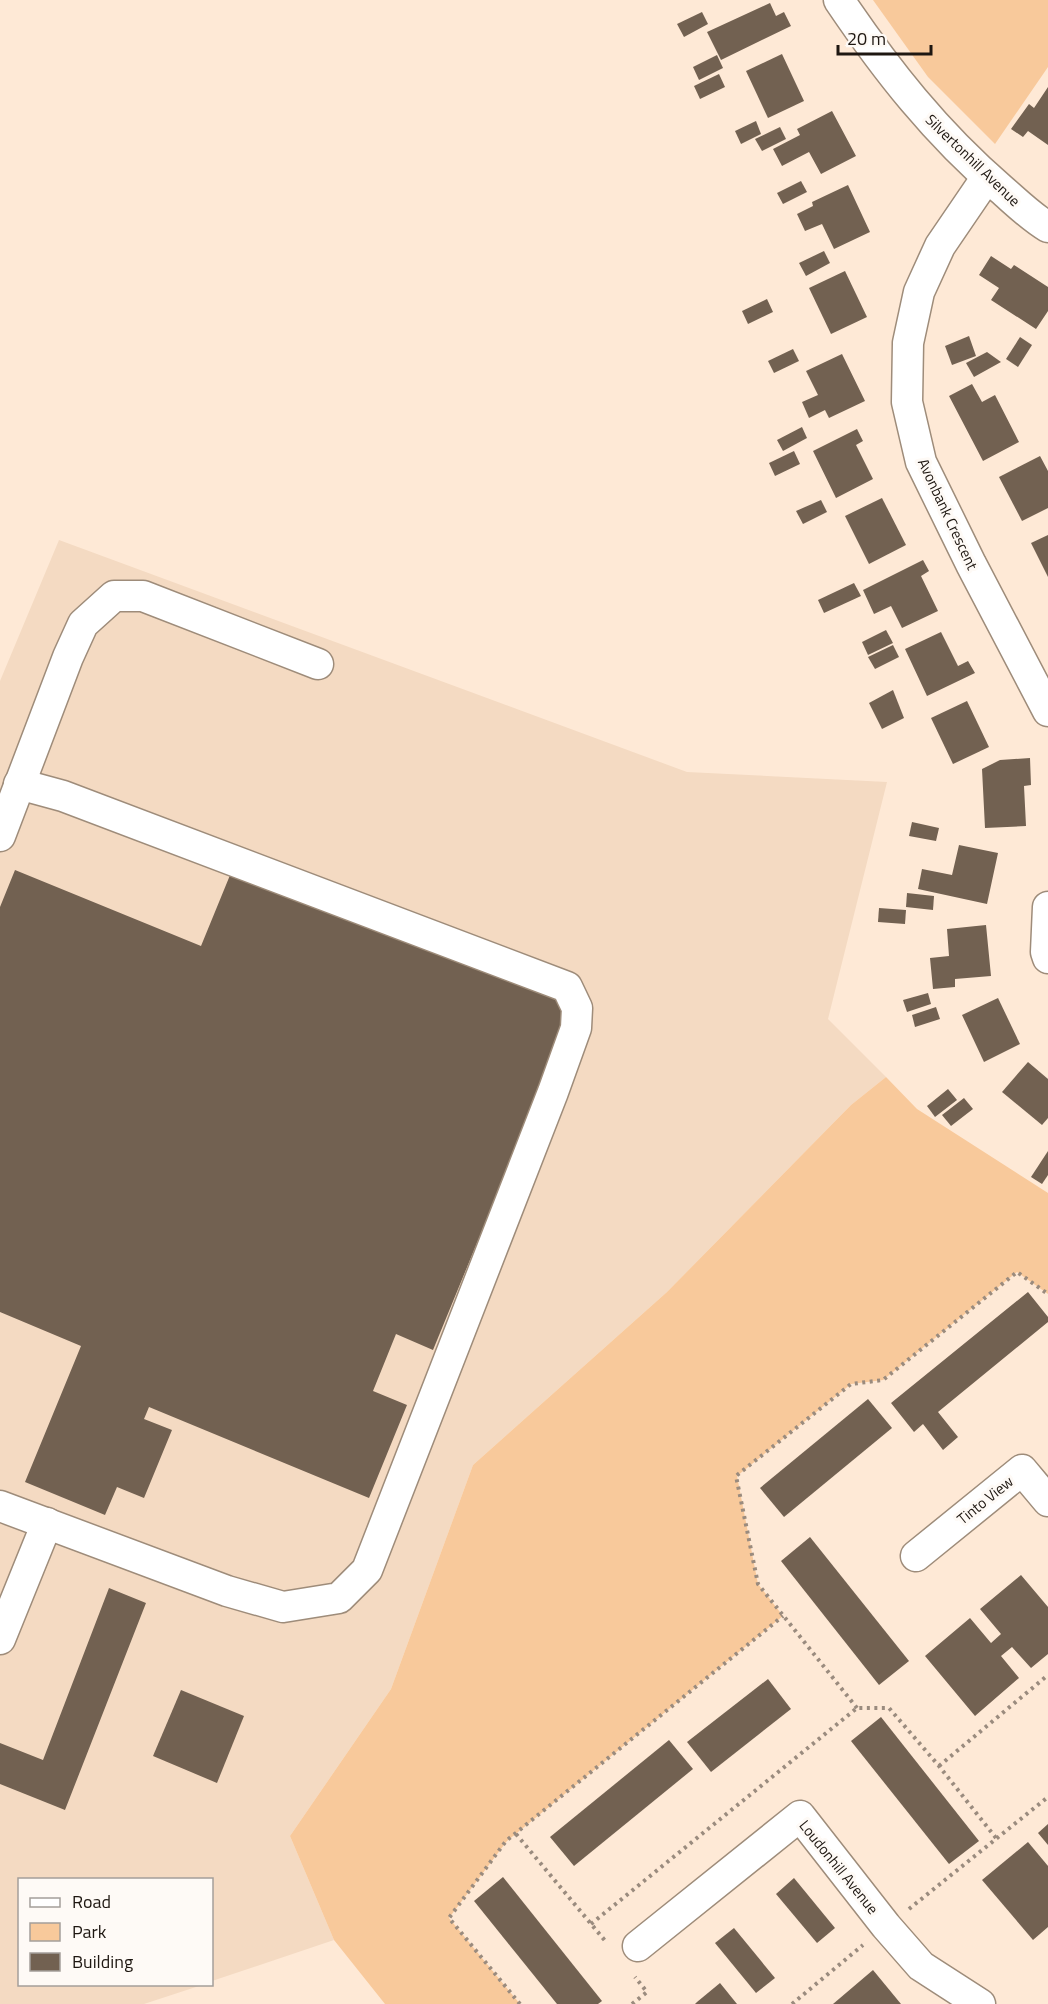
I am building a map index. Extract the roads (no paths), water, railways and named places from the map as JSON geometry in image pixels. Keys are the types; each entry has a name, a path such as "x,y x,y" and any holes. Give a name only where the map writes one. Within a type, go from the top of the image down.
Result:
{"street":[{"name":"Silvertonhill Avenue","path":"839,0 876,56 935,127 987,177 1048,227"},
{"name":"Avonbank Crescent","path":"987,177 940,246 919,292 908,343 908,402 921,462 971,564 1048,711"},
{"path":"0,836 83,624 114,596 143,596 318,664"},
{"path":"0,1506 227,1591 283,1607 339,1598 367,1570 553,1092 576,1028 577,1008 567,987 63,796 19,784"},
{"path":"1048,907 1046,952 1048,957"},
{"name":"Tinto View","path":"916,1556 1022,1470 1048,1501"},
{"path":"0,1639 47,1523"},
{"name":"Loudonhill Avenue","path":"626,1948 800,1816 886,1926 921,1966 980,2004"}]}
